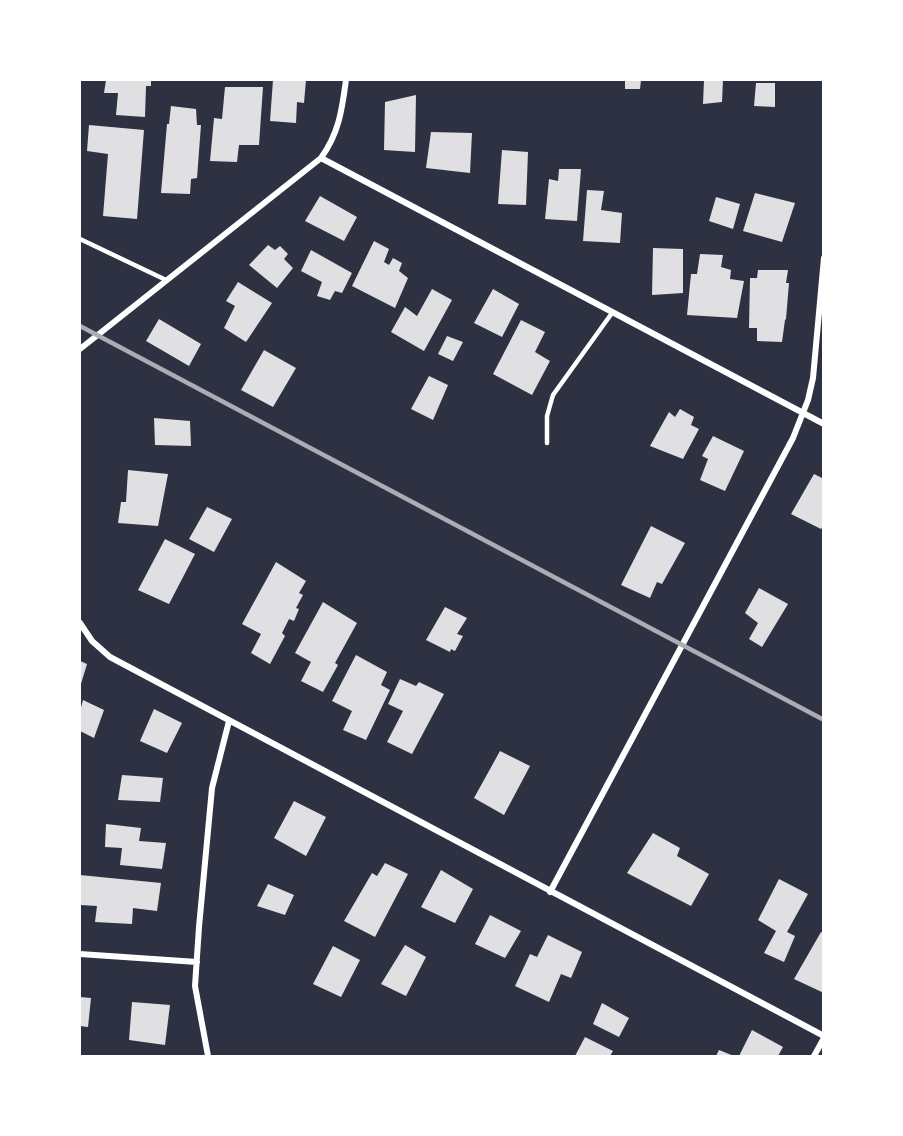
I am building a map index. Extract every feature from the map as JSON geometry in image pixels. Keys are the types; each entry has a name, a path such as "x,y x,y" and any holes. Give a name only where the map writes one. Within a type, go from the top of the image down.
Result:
{"street":[{"path":"80,349 321,158 333,141 339,124 346,80"},
{"path":"321,158 824,424"},
{"path":"550,892 803,414 813,378 824,258"},
{"path":"80,623 92,641 110,657 824,1037 814,1056"},
{"path":"208,1056 195,986 196,962 212,788 229,721"},
{"path":"80,954 196,962"}],"lane":[{"path":"80,239 166,280"},
{"path":"547,443 547,416 553,395 612,312"}],"building":[{"path":"106,80 151,80 151,86 146,86 145,117 116,115 118,93 104,93"},
{"path":"273,80 306,80 304,103 297,102 296,123 270,121"},
{"path":"625,80 641,80 640,89 625,89"},
{"path":"704,80 723,80 722,102 703,104"},
{"path":"756,83 775,83 775,107 754,106"},
{"path":"225,87 263,87 259,145 239,145 237,162 210,161 214,118 222,119"},
{"path":"416,95 415,152 384,150 385,102"},
{"path":"171,106 196,109 197,125 201,125 197,178 191,179 190,194 161,193 167,124 169,124"},
{"path":"89,125 144,130 137,219 103,216 108,154 87,151"},
{"path":"431,132 472,133 470,173 426,168"},
{"path":"502,150 528,152 526,205 498,204"},
{"path":"559,169 581,169 577,221 545,219 549,179 558,181"},
{"path":"587,190 604,191 601,210 622,213 620,243 583,241"},
{"path":"755,193 795,203 782,242 743,231"},
{"path":"320,196 357,217 344,241 305,221"},
{"path":"716,197 740,204 733,229 709,221"},
{"path":"374,241 389,249 384,262 389,265 393,258 402,263 399,271 408,278 395,308 352,286"},
{"path":"268,245 275,250 280,246 288,254 284,259 293,268 277,288 249,265"},
{"path":"653,248 683,249 683,293 652,295"},
{"path":"311,250 352,273 342,293 335,291 330,300 317,296 322,282 301,271"},
{"path":"700,254 723,255 721,267 731,270 730,279 744,281 737,318 687,315 691,274 697,274"},
{"path":"758,270 788,270 786,319 782,342 757,341 757,328 749,328 750,278 757,278"},
{"path":"238,282 272,303 246,342 224,328 235,306 226,301"},
{"path":"432,289 452,300 424,351 391,332 405,307 417,316"},
{"path":"493,289 519,304 502,337 474,323"},
{"path":"159,319 201,344 189,366 146,341"},
{"path":"521,320 545,332 535,352 550,361 532,395 493,374"},
{"path":"447,336 463,342 453,361 438,354"},
{"path":"264,350 296,368 273,407 241,390"},
{"path":"429,376 448,385 433,420 411,409"},
{"path":"680,409 694,417 691,425 699,429 683,459 650,446 669,412 675,417"},
{"path":"154,418 190,421 191,446 155,445"},
{"path":"713,436 744,451 725,491 700,480 708,459 702,456"},
{"path":"128,470 168,474 158,526 118,523 121,502 126,502"},
{"path":"814,474 824,479 824,525 821,529 791,514"},
{"path":"207,507 232,519 214,552 189,539"},
{"path":"651,526 685,543 662,584 657,582 650,598 621,585"},
{"path":"165,539 195,554 169,604 138,590"},
{"path":"276,562 306,581 299,593 303,595 296,608 299,609 294,621 289,619 282,633 285,636 270,664 251,653 261,634 242,624"},
{"path":"759,588 788,604 762,647 749,639 758,623 745,613"},
{"path":"323,602 357,623 335,663 338,665 323,692 301,681 311,662 295,653"},
{"path":"445,607 467,618 457,634 463,636 455,651 451,649 450,652 426,640"},
{"path":"356,655 387,672 381,685 390,690 366,740 343,730 352,711 332,701"},
{"path":"80,661 87,664 80,687"},
{"path":"400,679 416,686 419,682 444,694 412,754 387,742 403,711 388,704"},
{"path":"83,700 104,710 94,738 80,731 80,711"},
{"path":"154,709 182,723 167,753 140,741"},
{"path":"500,751 530,766 504,815 474,798"},
{"path":"122,775 163,778 160,802 118,800"},
{"path":"294,801 326,817 306,856 274,838"},
{"path":"106,824 141,828 139,841 166,843 162,869 120,865 122,848 105,847"},
{"path":"653,833 680,848 677,856 709,874 691,906 627,873"},
{"path":"385,863 408,874 375,937 344,921 372,873 377,876"},
{"path":"441,870 473,889 455,923 421,907"},
{"path":"80,875 161,883 157,911 133,908 132,924 95,922 97,906 80,905"},
{"path":"779,879 808,894 787,932 795,936 784,962 764,953 776,931 758,920"},
{"path":"268,884 294,895 285,915 257,906"},
{"path":"490,915 521,931 505,958 475,944"},
{"path":"821,932 824,933 824,993 794,979"},
{"path":"548,935 582,952 571,978 561,974 549,1002 515,986 530,954 537,957"},
{"path":"405,945 426,957 406,996 381,984"},
{"path":"333,946 360,960 341,997 313,984"},
{"path":"80,997 91,998 88,1027 80,1026"},
{"path":"132,1002 170,1005 165,1045 129,1040"},
{"path":"602,1003 629,1018 619,1037 593,1024"},
{"path":"752,1030 783,1047 778,1056 739,1056"},
{"path":"585,1037 613,1051 610,1056 575,1056"},
{"path":"719,1050 734,1056 716,1056"}],"railway":[{"path":"80,326 824,720"}]}
